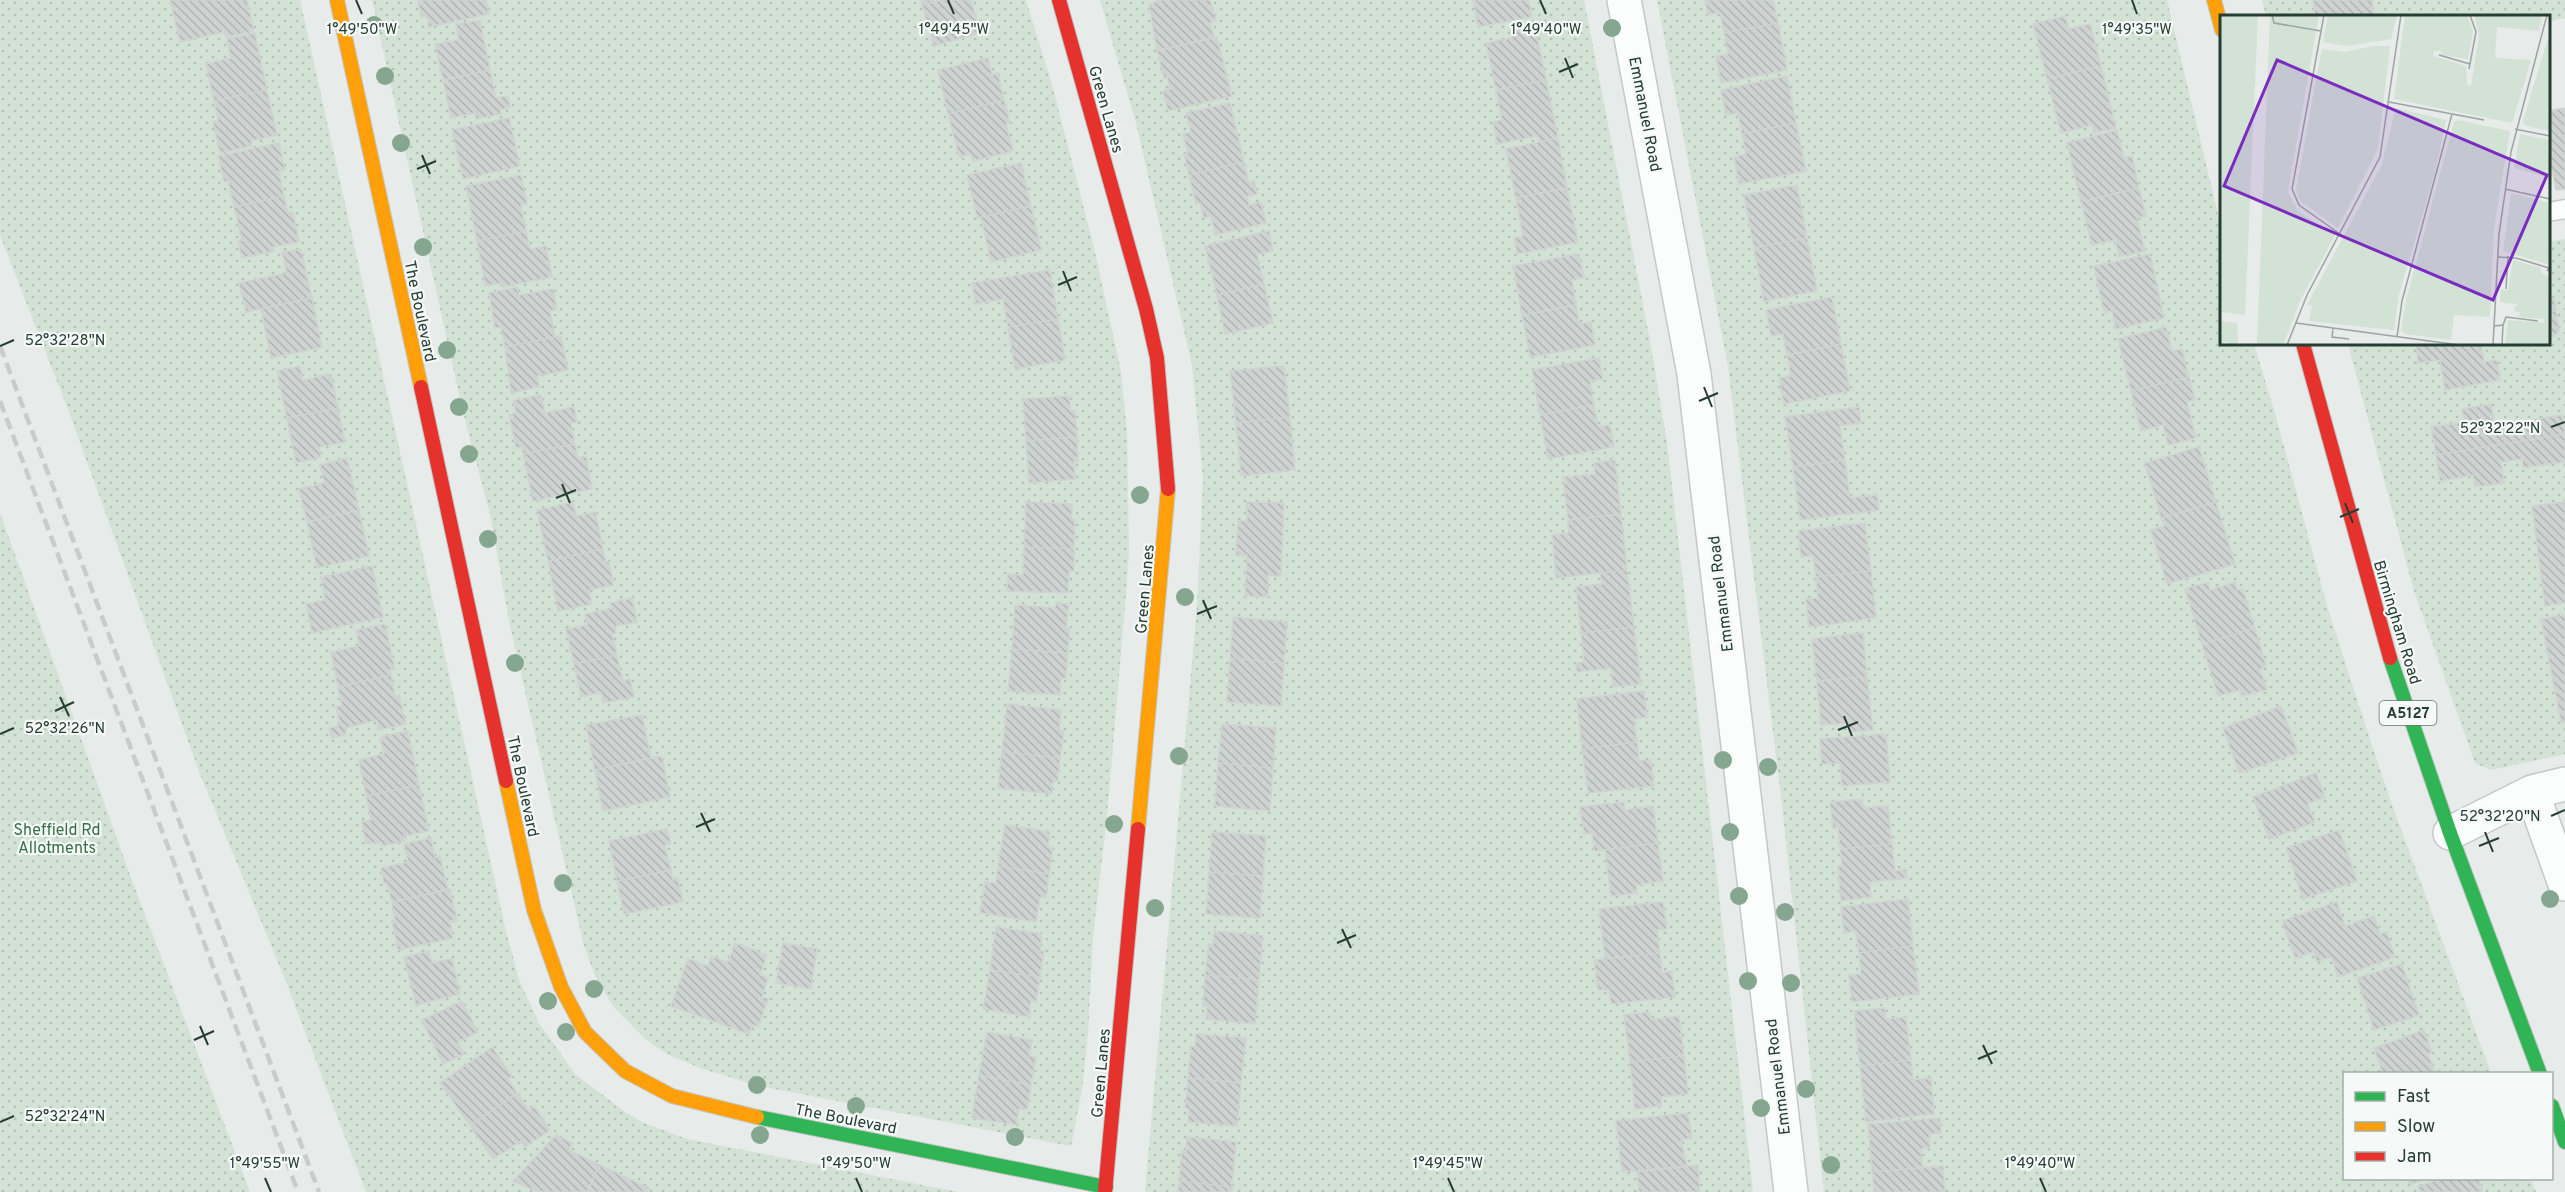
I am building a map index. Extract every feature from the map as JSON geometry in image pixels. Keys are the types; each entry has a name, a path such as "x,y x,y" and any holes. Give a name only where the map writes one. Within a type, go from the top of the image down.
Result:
{"street":[{"name":"The Boulevard","path":"337,0 534,910 561,987 585,1032 625,1071 672,1096 714,1108 1105,1190"},
{"name":"Green Lanes","path":"1059,0 1150,328 1156,358 1169,498 1105,1190"},
{"name":"Emmanuel Road","path":"1624,0 1694,374 1791,1192"},
{"path":"2214,0 2220,22"},
{"name":"Birmingham Road","path":"2303,345 2384,642 2450,833 2539,1072"},
{"path":"2450,833 2532,792 2565,784"},
{"path":"2532,792 2565,884"},
{"path":"2553,1109 2565,1142"}],"lane":[{"path":"2550,212 2565,209"}],"green space":[{"path":"0,0 300,0 505,927 519,980 539,1023 575,1074 625,1112 644,1123 687,1139 958,1192 366,1192 285,979 200,774 69,412 0,235"},
{"path":"372,0 1026,0 1053,88 1094,248 1121,372 1127,433 1129,552 1125,605 1107,816 1093,936 1088,1033 1082,1090 1071,1146 759,1086 700,1068 667,1054 644,1038 613,1006 596,978 584,946 510,626 490,514 463,412"},
{"path":"1100,0 1584,0 1650,341 1667,443 1753,1192 1145,1192 1197,607 1203,479 1192,365 1136,123"},
{"path":"1657,0 2167,0 2220,223 2220,345 2254,345 2327,606 2368,733 2391,802 2491,1072 2343,1072 2343,1180 2531,1180 2536,1192 1824,1192 1782,805 1728,366"},
{"path":"2262,0 2565,0 2565,18 2550,21 2550,15 2266,15"},
{"path":"2565,239 2565,754 2491,770 2475,763 2414,591 2348,345 2550,345 2550,242"},
{"name":"Sheffield Rd Allotments","path":"0,513 130,875 250,1192 0,1192"}],"building":[{"path":"170,0 247,0 254,31 226,37 225,32 180,42"},
{"path":"418,0 486,0 489,14 429,27 426,16 421,17"},
{"path":"921,0 941,0 922,5"},
{"path":"941,0 971,0 980,33 934,46 922,5"},
{"path":"1157,0 1210,0 1216,21 1210,23 1214,37 1157,51 1149,4"},
{"path":"1473,0 1529,0 1532,17 1478,27"},
{"path":"1705,0 1773,0 1778,23 1724,33 1720,12 1708,15"},
{"path":"2313,0 2372,0 2374,15 2315,15"},
{"path":"2065,16 2069,29 2090,24 2101,66 2047,79 2033,24"},
{"path":"480,20 490,70 443,80 435,44 459,40 456,24"},
{"path":"1778,23 1787,70 1721,83 1716,56 1728,54 1724,33"},
{"path":"1535,25 1546,80 1496,90 1486,43 1512,38 1510,30"},
{"path":"255,33 267,90 214,101 206,64 231,58 227,39"},
{"path":"1217,37 1232,96 1168,111 1163,91 1170,89 1167,77 1164,78 1157,51"},
{"path":"988,58 992,75 998,73 1004,100 948,114 938,70"},
{"path":"2101,66 2116,128 2094,133 2092,125 2061,133 2047,79"},
{"path":"490,70 496,98 508,96 510,107 500,110 501,114 476,119 475,113 451,118 443,80"},
{"path":"1787,76 1796,123 1742,134 1738,113 1726,115 1721,90"},
{"path":"1546,80 1558,138 1539,142 1538,136 1497,144 1493,122 1502,120 1496,90"},
{"path":"267,90 277,135 251,141 252,146 220,153 213,122 218,120 214,101"},
{"path":"1004,100 1010,123 1006,124 1013,151 973,161 971,154 959,157 948,114"},
{"path":"1230,103 1244,162 1189,175 1184,154 1188,153 1183,134 1191,132 1186,113"},
{"path":"2565,108 2565,189 2556,190 2552,169 2550,169 2550,111"},
{"path":"509,118 520,166 463,179 452,130"},
{"path":"1796,123 1806,171 1739,184 1734,157 1746,154 1742,134"},
{"path":"2117,130 2124,158 2132,156 2139,188 2081,202 2067,143"},
{"path":"1558,138 1567,188 1516,198 1506,149"},
{"path":"279,143 285,170 279,171 284,196 234,207 228,181 224,182 218,156"},
{"path":"1244,162 1249,183 1254,181 1257,194 1247,196 1249,205 1261,202 1266,223 1215,235 1211,216 1204,218 1200,203 1196,204 1189,175"},
{"path":"1021,163 1031,206 977,218 967,175"},
{"path":"521,175 527,204 521,205 526,231 477,241 466,186"},
{"path":"1797,185 1807,238 1754,248 1744,195"},
{"path":"1567,188 1578,242 1517,254 1514,238 1523,236 1516,198"},
{"path":"2139,188 2146,216 2137,218 2145,251 2119,257 2115,240 2092,245 2081,202"},
{"path":"284,196 288,213 293,212 299,242 273,247 274,251 242,258 238,241 242,240 234,207"},
{"path":"1031,206 1041,250 991,262 981,217"},
{"path":"526,231 530,249 546,246 552,277 502,287 501,283 485,286 477,241"},
{"path":"1269,231 1273,251 1257,254 1264,284 1217,295 1205,246"},
{"path":"1807,238 1817,291 1764,301 1754,248"},
{"path":"301,249 312,298 246,312 239,283 287,273 282,252"},
{"path":"1579,254 1584,277 1572,279 1576,305 1522,315 1513,266"},
{"path":"2150,254 2164,318 2116,329 2112,311 2104,313 2094,266"},
{"path":"1050,270 1058,319 1008,327 1003,299 976,304 972,283"},
{"path":"1264,284 1273,323 1225,334 1217,295"},
{"path":"517,287 519,295 553,289 557,309 550,311 555,337 505,347 501,327 495,328 489,293"},
{"path":"1832,297 1841,344 1787,355 1783,334 1771,336 1766,310"},
{"path":"2550,297 2554,299 2556,311 2550,312"},
{"path":"312,298 322,347 271,358 261,309"},
{"path":"1576,305 1579,324 1591,322 1595,345 1530,357 1522,315"},
{"path":"2556,311 2559,331 2550,337 2550,312"},
{"path":"1058,319 1065,360 1015,369 1008,327"},
{"path":"2166,327 2172,351 2182,349 2189,377 2131,391 2118,339"},
{"path":"561,336 568,370 537,376 539,387 511,393 505,347"},
{"path":"1841,344 1850,391 1784,404 1779,378 1791,376 1787,355"},
{"path":"2416,345 2481,345 2484,362 2497,360 2500,380 2445,390 2440,360 2418,363"},
{"path":"1599,358 1603,379 1590,381 1594,405 1540,415 1532,370"},
{"path":"300,366 303,380 331,374 338,408 287,418 277,371"},
{"path":"1284,366 1290,417 1236,423 1230,371"},
{"path":"2189,377 2195,400 2187,402 2196,438 2168,445 2163,425 2141,431 2131,391"},
{"path":"541,395 545,413 574,407 577,422 571,423 575,444 523,454 522,447 516,448 509,415 516,413 513,400"},
{"path":"1069,396 1071,411 1075,411 1077,437 1026,441 1023,399"},
{"path":"2491,404 2495,426 2562,415 2565,434 2436,455 2431,427 2464,422 2462,409"},
{"path":"1594,405 1598,427 1610,425 1614,447 1548,459 1540,415"},
{"path":"1859,407 1861,423 1840,426 1845,460 1793,467 1785,417"},
{"path":"338,408 345,442 319,447 321,457 296,463 287,418"},
{"path":"1290,417 1295,470 1241,476 1236,423"},
{"path":"2565,434 2565,462 2523,468 2522,459 2501,462 2504,483 2475,487 2473,475 2440,481 2436,455"},
{"path":"1077,437 1078,461 1074,461 1075,479 1029,483 1026,441"},
{"path":"575,444 578,458 586,456 592,489 533,501 523,454"},
{"path":"2199,447 2216,502 2161,518 2145,463"},
{"path":"347,458 359,510 307,522 299,489 324,483 320,465"},
{"path":"1615,460 1621,514 1568,520 1563,477 1595,474 1594,463"},
{"path":"1845,460 1850,498 1877,495 1879,510 1800,520 1793,467"},
{"path":"573,502 576,516 596,512 603,549 548,561 537,510"},
{"path":"1026,502 1072,504 1071,520 1075,520 1074,549 1024,547"},
{"path":"1247,502 1284,503 1281,576 1268,575 1268,597 1245,596 1247,555 1236,555 1238,521 1247,521"},
{"path":"2216,502 2235,564 2167,584 2151,530 2164,526 2161,518"},
{"path":"2565,502 2565,603 2545,606 2532,506"},
{"path":"359,510 369,556 317,568 307,522"},
{"path":"1621,514 1627,570 1556,578 1552,535 1569,533 1568,520"},
{"path":"1865,523 1871,571 1816,577 1813,556 1801,557 1798,531"},
{"path":"1024,547 1074,549 1074,571 1069,571 1068,593 1007,591 1008,574 1023,575"},
{"path":"603,549 606,562 609,562 614,585 589,590 592,604 558,611 548,561"},
{"path":"372,566 383,617 312,633 306,604 325,600 321,577"},
{"path":"1627,570 1634,627 1581,633 1576,587 1602,584 1600,573"},
{"path":"1871,571 1876,618 1809,627 1806,599 1818,598 1816,577"},
{"path":"2208,582 2210,590 2235,582 2237,590 2243,589 2255,628 2202,644 2185,589"},
{"path":"632,598 637,622 614,626 616,633 612,634 617,655 574,664 566,629 588,625 585,614 611,609 610,603"},
{"path":"1056,603 1069,604 1066,627 1070,628 1068,653 1012,649 1015,605 1055,608"},
{"path":"2565,615 2565,722 2561,722 2541,619"},
{"path":"1233,617 1287,622 1284,663 1230,658"},
{"path":"385,624 395,669 390,670 391,675 338,687 331,652 359,646 356,630"},
{"path":"1634,627 1641,684 1613,687 1611,668 1577,672 1576,663 1584,662 1581,633"},
{"path":"2255,628 2266,666 2260,669 2267,690 2242,696 2240,690 2218,696 2202,644"},
{"path":"1863,633 1867,677 1817,681 1812,639"},
{"path":"1012,649 1068,653 1066,678 1061,678 1060,695 1008,691"},
{"path":"617,655 623,681 630,679 634,697 603,703 601,692 581,697 574,664"},
{"path":"1230,658 1284,663 1281,706 1227,702"},
{"path":"391,675 395,696 399,695 406,724 378,730 377,720 345,728 346,735 332,738 329,728 340,725 336,707 342,706 338,687"},
{"path":"1867,677 1873,730 1849,732 1848,723 1821,725 1817,681"},
{"path":"1644,691 1647,717 1634,719 1637,742 1582,749 1577,699"},
{"path":"1007,704 1061,710 1059,731 1064,731 1060,758 1002,752"},
{"path":"2281,706 2298,753 2239,773 2223,728"},
{"path":"642,715 651,758 595,770 586,725"},
{"path":"1222,724 1276,728 1273,768 1218,763"},
{"path":"408,731 419,785 366,796 359,760 384,754 380,737"},
{"path":"1886,734 1890,782 1842,786 1840,763 1822,764 1820,739"},
{"path":"1637,742 1639,761 1651,760 1654,786 1588,793 1582,749"},
{"path":"1002,752 1060,758 1058,781 1053,781 1052,794 998,788"},
{"path":"662,756 670,797 603,811 595,770"},
{"path":"1218,763 1273,768 1270,811 1215,806"},
{"path":"2316,773 2325,797 2308,804 2315,822 2269,839 2253,797"},
{"path":"419,785 429,831 404,836 405,841 382,846 381,842 366,844 362,822 371,820 366,796"},
{"path":"1862,799 1863,808 1888,806 1892,844 1840,849 1838,827 1833,828 1830,802"},
{"path":"1624,802 1625,810 1653,806 1658,843 1594,851 1592,833 1584,834 1580,807"},
{"path":"1005,825 1050,832 1048,846 1053,847 1049,874 998,866"},
{"path":"667,829 671,844 665,845 671,870 617,881 609,841"},
{"path":"2339,830 2357,881 2303,899 2286,848"},
{"path":"1212,832 1266,836 1263,876 1209,872"},
{"path":"431,838 435,858 440,856 448,890 392,902 387,883 384,884 381,868 408,862 404,844"},
{"path":"1658,843 1663,881 1636,885 1637,893 1611,896 1605,850"},
{"path":"1892,844 1895,871 1906,869 1907,878 1870,882 1871,897 1841,901 1838,867 1842,866 1840,849"},
{"path":"998,866 1049,874 1046,898 1040,897 1036,922 980,913 985,882 996,883"},
{"path":"671,870 673,880 678,879 683,902 624,914 617,881"},
{"path":"1209,872 1263,876 1260,918 1206,914"},
{"path":"450,889 457,920 450,921 453,938 398,950 392,921 395,921 392,902"},
{"path":"1908,899 1913,946 1859,953 1856,931 1844,933 1841,907"},
{"path":"1663,902 1667,929 1657,930 1660,953 1605,959 1599,909"},
{"path":"2337,902 2345,926 2374,916 2380,934 2387,932 2395,957 2338,977 2331,957 2317,962 2314,952 2295,958 2282,921"},
{"path":"996,927 1042,934 1040,951 1044,951 1040,977 990,970"},
{"path":"1214,931 1263,936 1259,980 1205,975 1209,944 1213,944"},
{"path":"735,943 767,955 760,975 768,978 762,997 768,999 758,1027 753,1025 749,1034 671,1006 688,959 708,966 711,956 728,962"},
{"path":"783,943 817,949 811,989 776,983"},
{"path":"1913,946 1919,994 1852,1002 1849,975 1861,974 1859,953"},
{"path":"429,951 432,963 452,959 460,994 416,1005 404,957"},
{"path":"1660,953 1662,973 1672,971 1675,997 1611,1004 1609,989 1598,990 1594,960"},
{"path":"2402,964 2419,1015 2374,1030 2357,978"},
{"path":"990,970 1040,977 1036,1002 1031,1001 1029,1017 983,1009"},
{"path":"1205,975 1259,980 1255,1024 1206,1019 1207,1007 1203,1006"},
{"path":"462,1001 478,1032 458,1042 464,1054 443,1064 422,1020"},
{"path":"1885,1008 1886,1019 1906,1017 1911,1060 1860,1066 1854,1011"},
{"path":"1650,1012 1651,1020 1679,1016 1684,1056 1630,1062 1624,1015"},
{"path":"2424,1030 2432,1052 2428,1054 2435,1072 2382,1072 2374,1048"},
{"path":"987,1032 1032,1040 1029,1056 1036,1057 1031,1085 979,1075"},
{"path":"1196,1034 1246,1038 1241,1083 1188,1078 1191,1046 1195,1047"},
{"path":"492,1047 512,1076 508,1079 517,1093 470,1126 440,1083"},
{"path":"1684,1056 1688,1094 1661,1097 1661,1106 1635,1109 1630,1062"},
{"path":"1911,1060 1913,1080 1931,1078 1934,1114 1866,1122 1860,1066"},
{"path":"979,1075 1031,1085 1027,1110 1019,1109 1016,1125 972,1118"},
{"path":"1188,1078 1241,1083 1237,1126 1188,1122 1189,1109 1185,1108"},
{"path":"517,1093 529,1110 534,1106 550,1130 525,1147 521,1141 493,1159 470,1126"},
{"path":"1688,1113 1692,1138 1681,1140 1687,1166 1622,1172 1616,1121"},
{"path":"1940,1118 1941,1133 1929,1134 1930,1148 1921,1149 1922,1168 1872,1172 1868,1124"},
{"path":"556,1135 572,1143 569,1150 600,1165 587,1192 538,1192 513,1181"},
{"path":"1187,1137 1236,1142 1232,1187 1179,1181 1182,1150 1186,1151"},
{"path":"600,1165 649,1188 647,1192 587,1192"},
{"path":"1698,1165 1700,1192 1639,1192 1637,1172"},
{"path":"1943,1166 1945,1192 1874,1192 1872,1172"},
{"path":"2409,1180 2422,1180 2410,1185"},
{"path":"2436,1180 2479,1180 2483,1192 2420,1192 2418,1187"},
{"path":"1179,1181 1232,1187 1232,1192 1178,1192"}],"railway":[{"path":"0,346 319,1192"},
{"path":"0,401 298,1192"}],"traffic: fast":[{"path":"2390,658 2450,833 2539,1072"},
{"path":"2553,1109 2565,1142"},
{"path":"757,1117 1106,1187"}],"traffic: slow":[{"path":"337,0 421,387"},
{"path":"2214,0 2220,22"},
{"path":"1138,829 1168,489"},
{"path":"506,781 534,910 561,987 585,1032 625,1071 672,1096 757,1117"}],"traffic: jam":[{"path":"1059,0 1146,309 1157,358 1168,489"},
{"path":"2303,345 2390,658"},
{"path":"421,387 506,781"},
{"path":"1105,1192 1138,829"}]}
